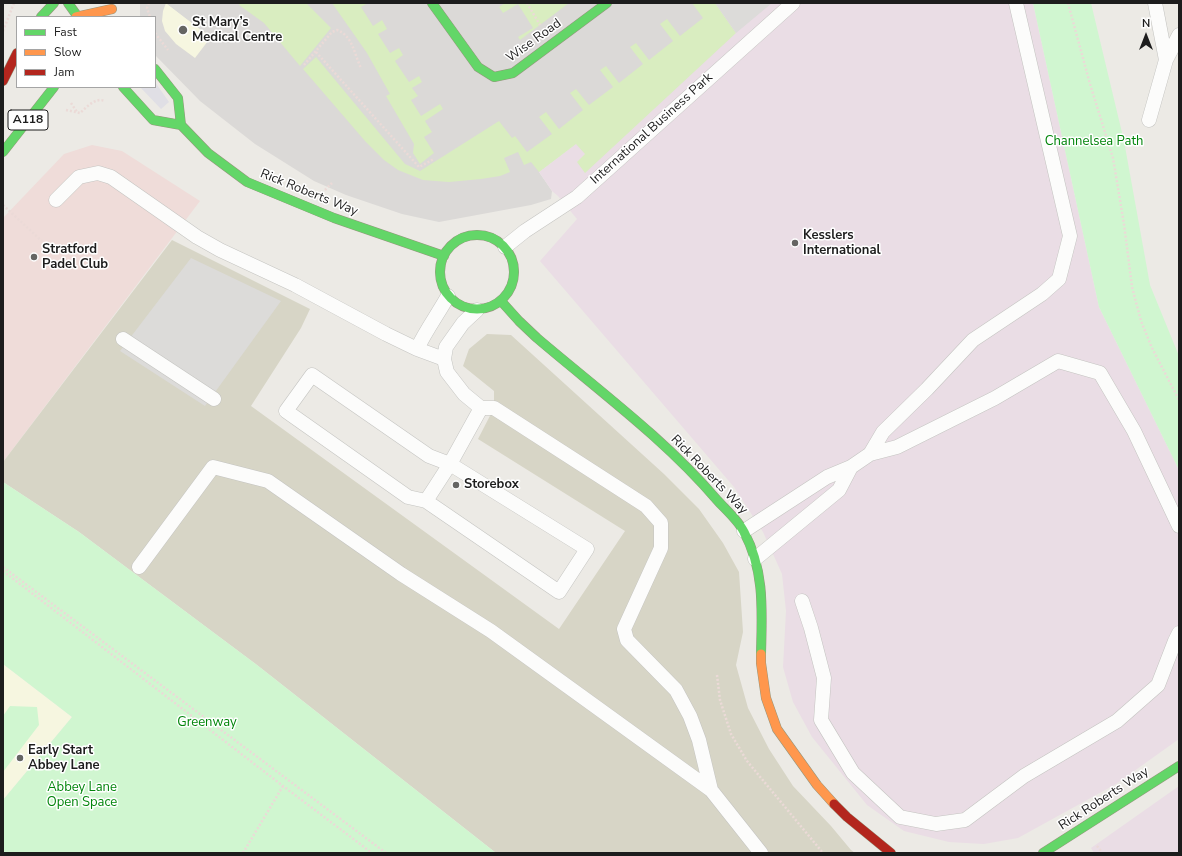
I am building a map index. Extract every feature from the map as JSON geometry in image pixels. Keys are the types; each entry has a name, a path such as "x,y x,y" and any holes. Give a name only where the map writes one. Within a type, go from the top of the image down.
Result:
{"street":[{"path":"42,16 54,3"},
{"path":"68,3 76,16"},
{"name":"Wise Road","path":"432,3 478,67 494,77 513,74 607,3"},
{"path":"82,16 112,10"},
{"path":"3,81 16,55"},
{"path":"124,88 153,120 181,125 178,98 156,69"},
{"name":"A118","path":"3,152 53,88"},
{"name":"Rick Roberts Way","path":"181,125 208,153 247,182 334,218 444,256"},
{"path":"472,236 484,236 495,240 505,247 512,260 515,275 511,290 501,301 490,308 477,310 461,306 448,296 443,287 440,276 444,256 451,246 460,239 472,236"},
{"name":"Rick Roberts Way","path":"501,301 518,321 655,438 694,474 744,531 755,559 762,597 761,663 766,698 777,729 817,785 837,807 891,853"},
{"name":"Rick Roberts Way","path":"1043,853 1179,766"}],"lane":[{"name":"International Business Park","path":"505,247 525,231 577,197 793,3"},
{"path":"870,454 883,432 927,389 973,340 1042,294 1059,279 1070,236 1016,3"},
{"path":"1155,3 1166,60"},
{"path":"1149,120 1166,60 1179,35"},
{"path":"56,200 79,177 98,173 111,176 197,237 220,250 295,285 417,350 444,359"},
{"path":"417,350 425,332 448,296"},
{"path":"477,310 463,323 446,347 444,359 447,372 464,394 481,408 494,408 646,506 661,523 661,548 624,629 627,640 676,690 690,716 699,740 710,790"},
{"path":"123,339 214,399"},
{"path":"744,531 827,477 851,467 870,454 896,448 904,444 995,398 1058,361 1100,373 1134,431 1179,526"},
{"path":"312,375 429,456 450,464 587,549 559,592 426,501 408,497 286,411 312,375"},
{"path":"426,501 450,464 481,408"},
{"path":"755,559 839,490 851,467"},
{"path":"139,567 213,468 268,481 401,574 491,631 710,790 761,853"},
{"path":"802,601 811,628 824,678 821,720 853,773 900,817 936,824 965,820 1024,776 1117,721 1158,685 1179,634"}],"path":[{"path":"3,31 14,3"},
{"path":"149,3 147,8 150,16"},
{"path":"527,3 540,25"},
{"path":"1068,3 1090,84 1114,158 1132,287 1139,314 1152,348 1179,400"},
{"path":"304,65 332,32 337,30 345,34 354,48 356,60 360,68"},
{"path":"316,52 419,167 434,159"},
{"path":"71,111 80,113 90,104 100,99 106,102"},
{"path":"74,107 77,112"},
{"path":"3,205 46,244"},
{"path":"3,567 386,853"},
{"path":"3,571 372,853"},
{"path":"718,675 720,700 731,734 747,761 823,853"},
{"path":"243,853 283,786"}],"shaded area":[{"path":"140,3 696,3 720,34 539,172 552,191 551,199 531,205 439,222 402,214 346,195 314,181 255,144 200,101 156,56 156,16 140,16"},
{"name":"St Mary’s Medical Centre","path":"166,3 211,37 195,58 176,44 165,31 162,21"},
{"path":"166,3 221,3 201,30"},
{"path":"696,3 1033,3 1099,307 1179,470 1179,739 1116,784 1018,838 984,844 949,842 904,831 867,805 812,737 793,702 783,667 786,611 782,574 763,532 734,487 540,261 577,219 552,191 539,172 720,34"},
{"path":"715,3 772,3 736,33"},
{"path":"156,83 169,102 161,109 141,88 156,88"},
{"path":"92,145 122,151 200,201 3,462 3,218 64,154"},
{"path":"172,240 310,309 301,328 251,406 559,629 625,531 478,439 494,408 494,391 463,366 469,349 487,334 511,335 664,474 699,509 723,543 739,572 743,632 736,665 748,708 769,749 793,786 855,853 496,853 257,665 79,532 3,482 3,462"},
{"path":"191,258 281,301 205,406 120,351"},
{"name":"Early Start Abbey Lane","path":"3,664 72,717 3,800"},
{"path":"1179,786 1179,853 1094,853 1091,848"}],"green space":[{"path":"240,3 306,3 331,28 300,66 264,23 239,5"},
{"path":"332,3 368,3 361,7 373,26 382,20 387,29 378,34 390,53 399,48 403,55 395,61 409,82 419,76 422,82 412,88 418,96 411,100 421,116 440,104 443,109 425,121 432,132 424,137 434,153 420,164 413,153 414,144 386,96 390,94 367,53"},
{"path":"505,3 569,3 520,40 518,37 533,28 518,4 503,13 499,7"},
{"path":"692,3 715,3 736,33 585,173 577,162 585,154 576,144 539,172 531,162 524,165 518,152 504,158 510,172 500,176 449,182 423,180 398,170 384,160 365,141 303,69 316,57 405,164 420,171 499,121 512,138 515,136 527,152 552,134 539,117 546,112 559,129 583,110 570,93 576,89 589,105 613,87 600,70 606,66 619,83 643,64 630,47 636,43 649,60 673,41 660,24 667,19 680,36 703,18"},
{"name":"Channelsea Path","path":"1033,3 1091,3 1124,141 1150,285 1179,356 1179,470 1099,307"},
{"name":"Greenway","path":"3,482 79,532 257,665 496,853 3,853 3,800 72,717 3,664"},
{"path":"10,706 37,707 39,725 3,772 3,716"}],"traffic: fast":[{"path":"42,16 54,3"},
{"path":"68,3 77,16"},
{"path":"432,3 478,67 494,77 513,73 607,3"},
{"path":"156,70 178,98 181,125"},
{"path":"3,152 53,88"},
{"path":"124,88 153,120 181,125 208,153 247,182 334,218 444,256"},
{"path":"477,235 498,241 508,251 514,272 508,293 498,303 477,309 456,303 446,293 440,272 446,251 456,241 477,235"},
{"path":"501,301 537,338 676,456 739,524 751,547 759,576 762,607 761,654"},
{"path":"1043,853 1179,766"}],"traffic: slow":[{"path":"80,16 112,9"},
{"path":"761,654 766,698 777,729 817,785 834,804"}],"traffic: jam":[{"path":"3,81 16,55"},
{"path":"834,804 847,817 891,853"}],"place":[{"name":"St Mary’s Medical Centre","path":"183,30"},
{"name":"Kesslers International","path":"795,243"},
{"name":"Stratford Padel Club","path":"34,257"},
{"name":"Storebox","path":"456,485"},
{"name":"Early Start Abbey Lane","path":"20,758"}],"park label":[{"name":"Abbey Lane Open Space","path":"82,796"}]}
